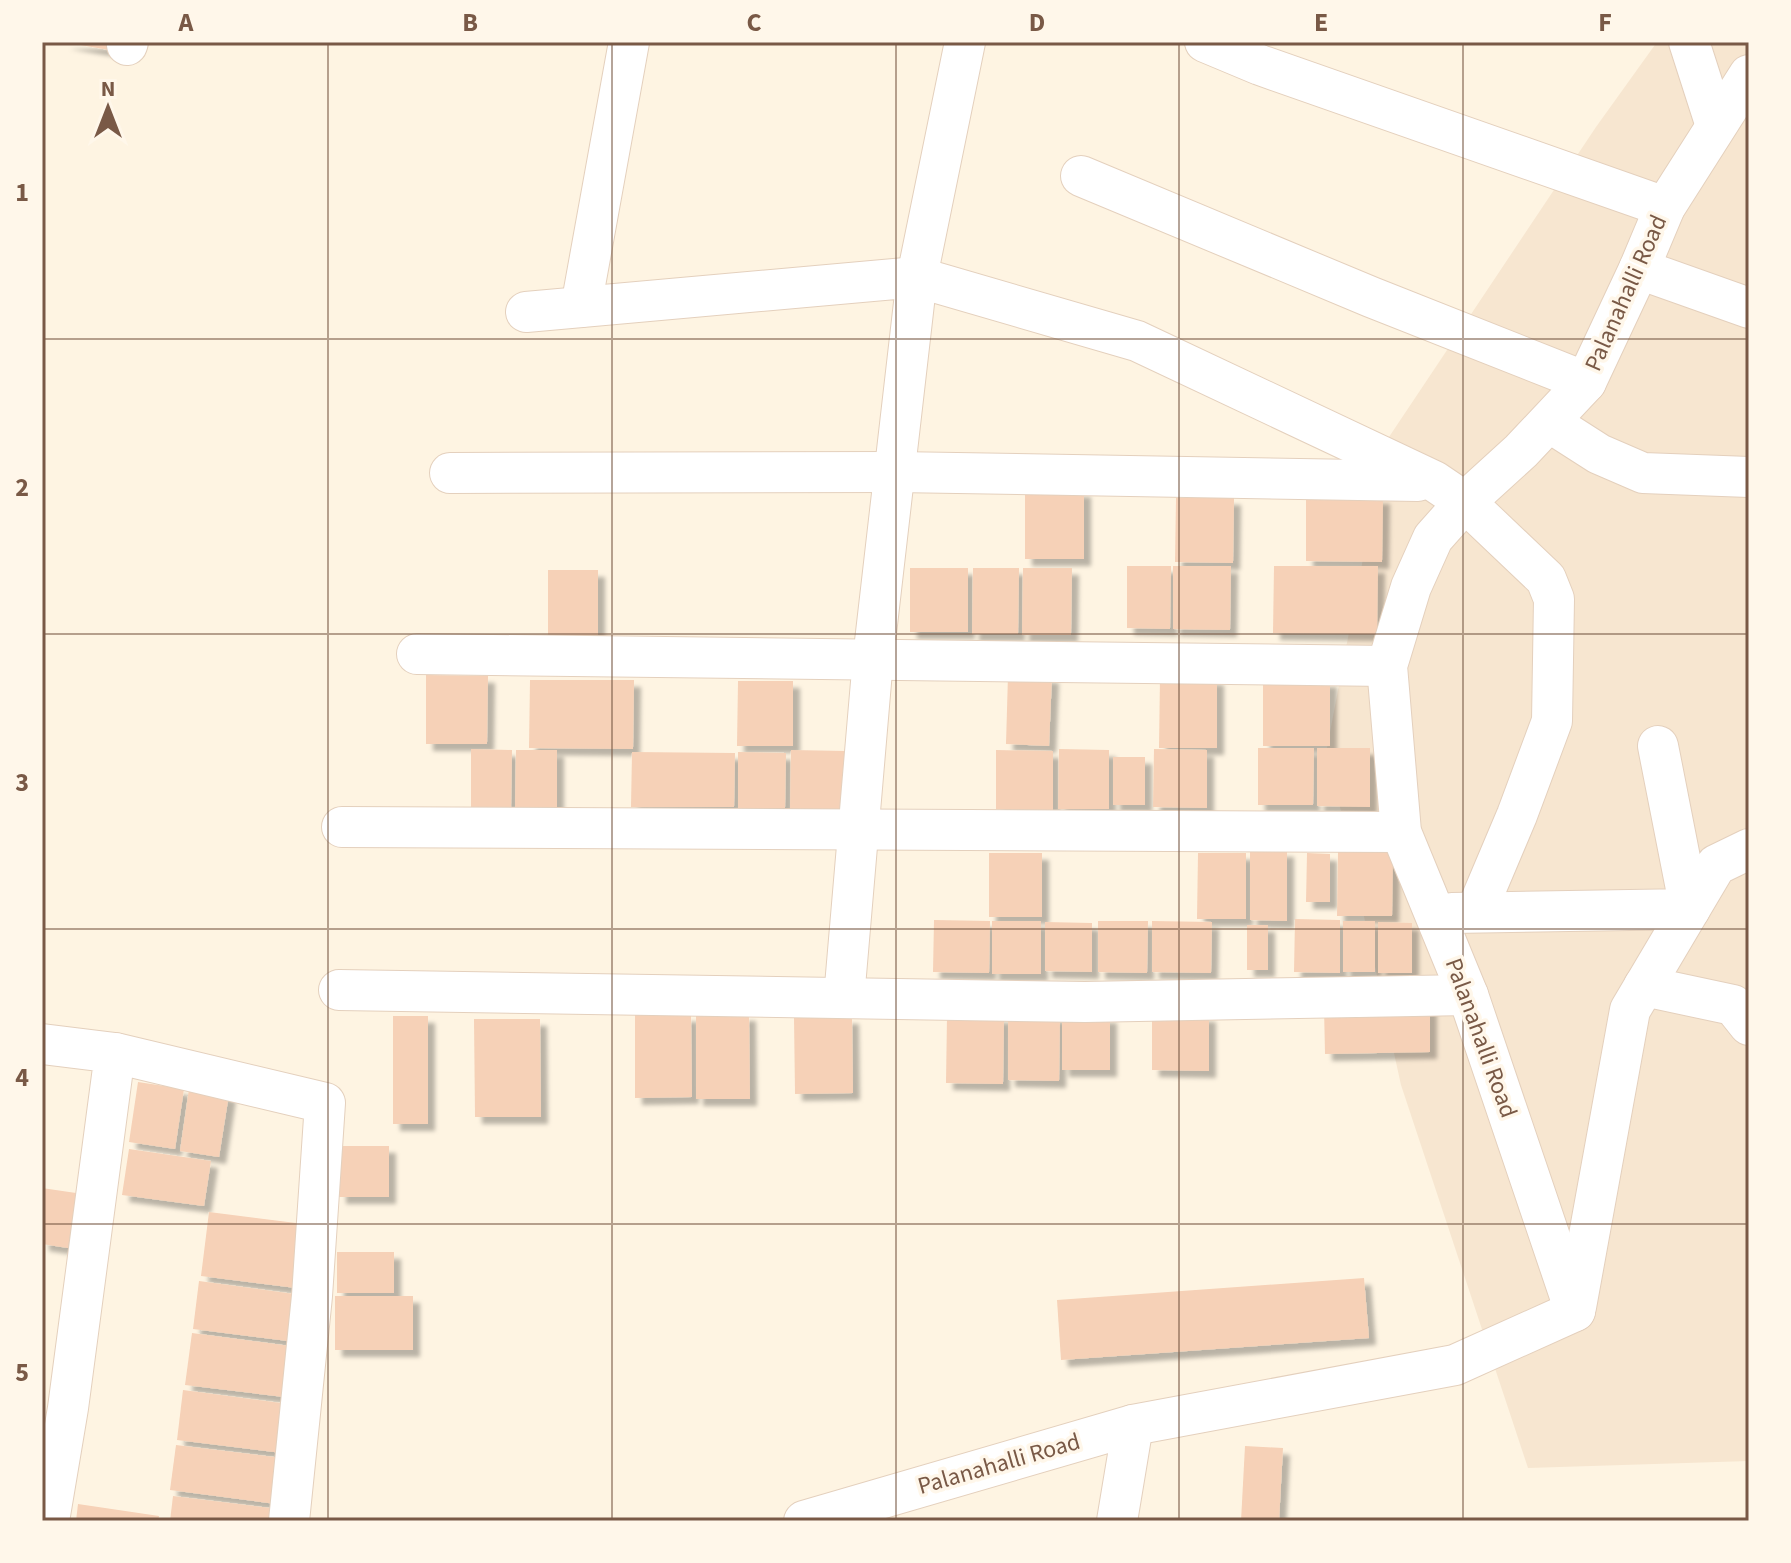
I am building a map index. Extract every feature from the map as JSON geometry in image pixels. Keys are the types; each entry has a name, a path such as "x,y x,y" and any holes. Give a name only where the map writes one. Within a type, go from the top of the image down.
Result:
{"street":[{"path":"581,307 629,42"},
{"path":"844,998 873,659 917,277 965,42"},
{"path":"1205,42 1260,65 1665,207"},
{"path":"1689,42 1716,126"},
{"name":"Palanahalli Road","path":"804,1521 1133,1425 1455,1365 1575,1311 1468,995 1401,832 1387,666 1411,587 1449,492 1521,451 1586,382 1665,207 1749,75"},
{"path":"1081,176 1371,297 1586,382"},
{"path":"1639,269 1749,308"},
{"path":"526,312 917,277 1137,341 1449,492 1546,579 1554,599 1552,721 1476,912"},
{"path":"1549,422 1599,454 1643,473 1749,477"},
{"path":"450,473 896,472 1449,492"},
{"path":"417,654 1387,666"},
{"path":"1658,746 1690,909"},
{"path":"342,827 1401,832"},
{"path":"1575,1311 1630,1010 1716,865 1749,849"},
{"path":"1434,913 1690,909"},
{"path":"1644,986 1733,1005 1749,1025"},
{"path":"339,990 1085,1002 1468,995"},
{"path":"42,1044 115,1053 325,1103 312,1296 289,1521"},
{"path":"49,1521 68,1408 115,1053"},
{"path":"1117,1521 1133,1425"}],"shaded area":[{"path":"1657,42 1749,42 1749,1461 1528,1468 1401,1085 1327,748 1385,443 1596,127"}],"building":[{"path":"63,42 116,42 115,51"},
{"path":"1025,490 1084,490 1084,559 1025,559"},
{"path":"1306,497 1383,497 1382,562 1306,561"},
{"path":"1176,498 1234,498 1233,563 1175,562"},
{"path":"1127,566 1171,566 1170,629 1127,628"},
{"path":"1173,566 1231,566 1230,630 1173,629"},
{"path":"1274,566 1378,566 1377,634 1273,633"},
{"path":"910,568 968,568 968,632 910,632"},
{"path":"973,568 1019,568 1018,634 972,634"},
{"path":"1023,568 1072,568 1071,635 1022,635"},
{"path":"548,570 598,570 598,635 548,635"},
{"path":"426,675 488,676 487,744 426,744"},
{"path":"1008,675 1052,676 1049,746 1006,744"},
{"path":"1160,677 1217,678 1217,748 1159,748"},
{"path":"530,680 634,680 633,749 529,748"},
{"path":"1263,680 1330,680 1330,746 1263,746"},
{"path":"738,681 793,681 793,746 737,746"},
{"path":"1258,748 1314,748 1313,805 1258,805"},
{"path":"1317,748 1370,748 1370,807 1317,806"},
{"path":"471,749 512,750 511,809 471,808"},
{"path":"1059,749 1109,750 1109,809 1058,809"},
{"path":"1154,749 1207,750 1207,808 1153,807"},
{"path":"516,750 557,750 557,809 515,808"},
{"path":"791,750 846,751 846,809 790,809"},
{"path":"996,750 1053,751 1053,810 996,809"},
{"path":"632,752 735,753 734,807 631,807"},
{"path":"738,752 786,753 785,808 738,808"},
{"path":"1113,757 1145,757 1145,805 1113,805"},
{"path":"1250,850 1287,850 1287,921 1250,920"},
{"path":"1338,852 1393,852 1392,916 1337,916"},
{"path":"989,853 1042,853 1042,917 989,917"},
{"path":"1198,853 1246,853 1246,919 1197,919"},
{"path":"1307,853 1330,854 1330,902 1306,902"},
{"path":"1295,919 1340,920 1340,973 1294,972"},
{"path":"934,920 990,921 989,973 933,972"},
{"path":"992,921 1041,921 1041,974 992,974"},
{"path":"1098,921 1148,921 1147,973 1098,972"},
{"path":"1152,921 1212,922 1211,973 1152,972"},
{"path":"1343,921 1375,921 1375,972 1343,972"},
{"path":"1045,922 1092,923 1092,972 1045,971"},
{"path":"1378,922 1412,923 1412,973 1378,973"},
{"path":"1247,925 1268,925 1268,970 1247,970"},
{"path":"1430,1005 1430,1052 1325,1054 1324,1007"},
{"path":"749,1014 750,1099 696,1099 696,1015"},
{"path":"1152,1014 1209,1015 1209,1071 1152,1070"},
{"path":"635,1015 691,1015 692,1097 635,1098"},
{"path":"1008,1015 1060,1015 1059,1081 1008,1080"},
{"path":"393,1016 428,1016 428,1124 393,1124"},
{"path":"947,1016 1004,1016 1003,1084 946,1083"},
{"path":"1062,1016 1110,1016 1110,1070 1062,1070"},
{"path":"794,1017 852,1017 853,1093 795,1094"},
{"path":"474,1019 540,1019 541,1117 475,1117"},
{"path":"138,1082 184,1089 175,1149 129,1142"},
{"path":"189,1089 229,1094 219,1157 180,1151"},
{"path":"339,1146 389,1146 389,1197 339,1197"},
{"path":"129,1149 211,1161 204,1206 122,1195"},
{"path":"42,1188 76,1193 68,1248 42,1244"},
{"path":"209,1212 304,1224 296,1288 201,1276"},
{"path":"337,1252 394,1252 394,1293 337,1293"},
{"path":"1364,1278 1369,1338 1061,1360 1057,1300"},
{"path":"199,1281 294,1294 288,1341 193,1329"},
{"path":"335,1296 413,1296 413,1350 335,1350"},
{"path":"192,1333 290,1346 284,1397 185,1385"},
{"path":"183,1390 288,1404 282,1453 177,1440"},
{"path":"176,1445 282,1458 276,1504 170,1490"},
{"path":"1245,1446 1283,1448 1279,1521 1241,1521"},
{"path":"173,1496 278,1509 277,1521 170,1521"},
{"path":"78,1504 159,1516 158,1521 76,1521"}]}
